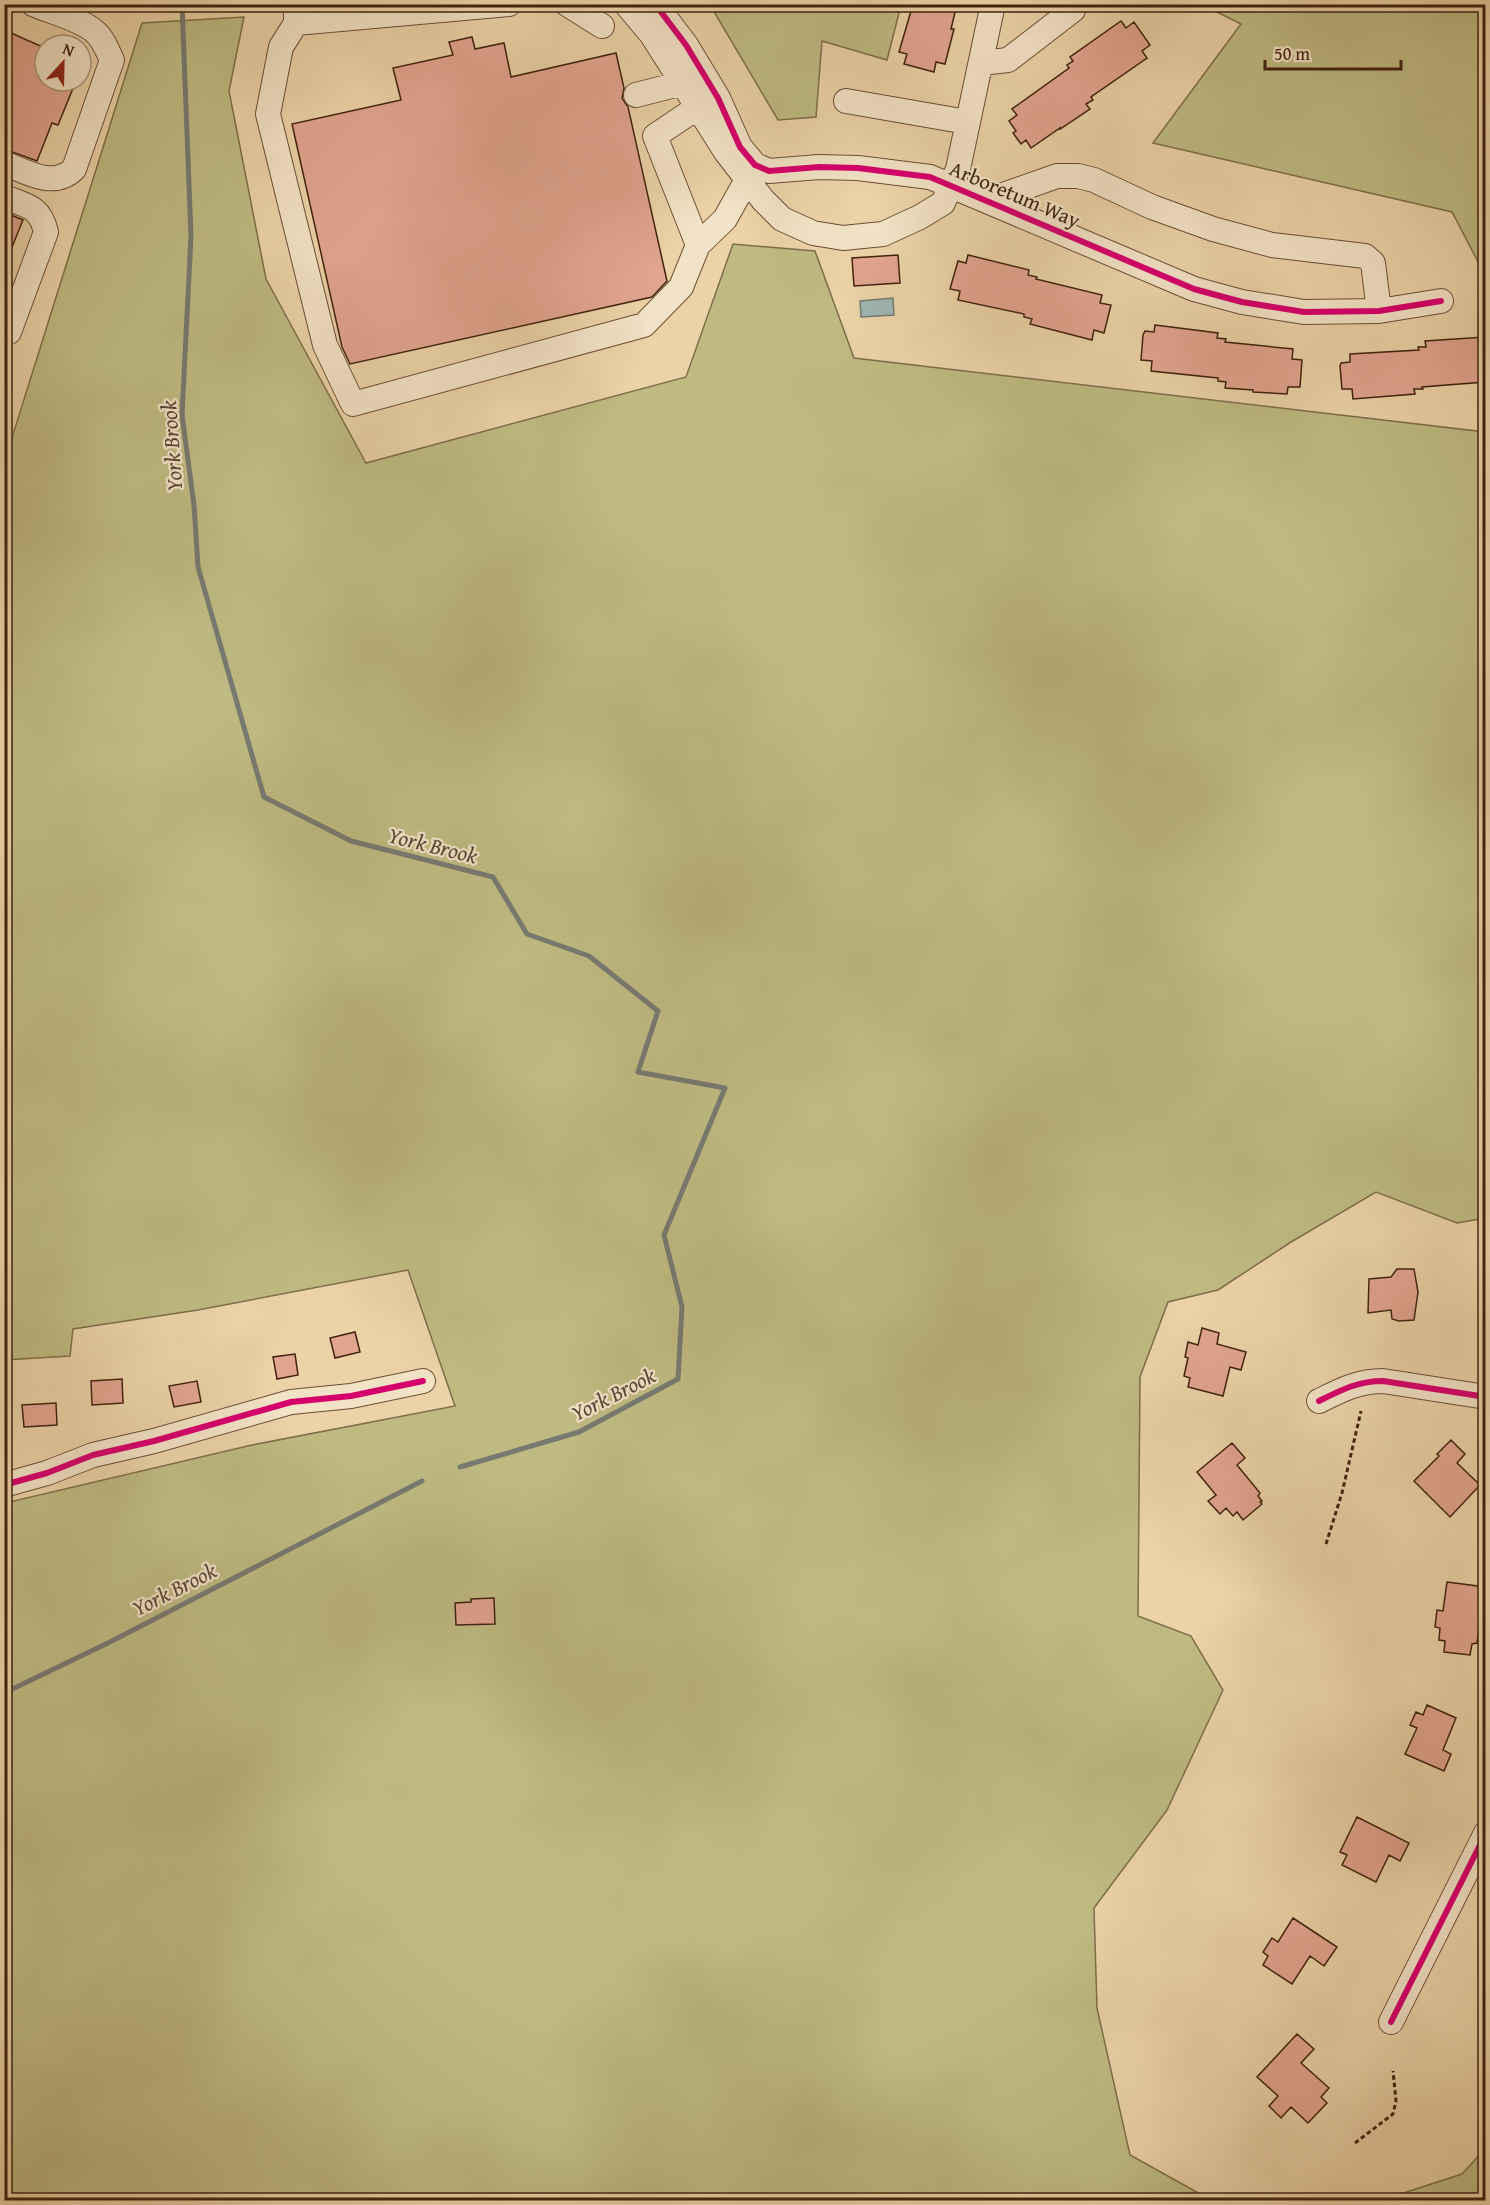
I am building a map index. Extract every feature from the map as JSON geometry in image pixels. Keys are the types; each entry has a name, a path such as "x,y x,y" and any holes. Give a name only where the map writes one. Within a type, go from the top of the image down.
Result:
{"street":[{"path":"4,163 40,177 67,176 74,169 112,60 105,45 95,32 85,25 33,4"},
{"path":"509,4 296,14 281,47 268,114 325,345 353,404 644,325 681,287 698,245 725,219 751,173"},
{"path":"567,4 602,26"},
{"name":"Arboretum Way","path":"626,4 692,77 718,98 751,173"},
{"name":"Arboretum Way","path":"655,4 686,45 698,107 751,173 782,219 813,233 843,238 883,234 943,204 958,169 993,4"},
{"path":"981,63 1008,60 1073,10"},
{"path":"636,95 692,77"},
{"path":"846,101 967,122"},
{"path":"698,107 655,136 698,245"},
{"name":"Arboretum Way","path":"751,173 819,167 904,172 930,177 989,200 1194,289 1242,302 1304,312 1380,311 1441,302"},
{"path":"989,200 1057,176 1078,176 1094,180 1152,207 1213,230 1272,245 1365,256 1373,263 1380,311"},
{"path":"4,197 34,209 43,218 46,232 9,332 4,334"},
{"path":"4,1485 47,1473 93,1455 154,1441 291,1402 351,1396 423,1381"},
{"path":"1319,1401 1349,1386 1366,1381 1383,1381 1485,1397"},
{"path":"1390,2022 1485,1833"}],"path":[{"path":"1326,1544 1342,1492 1361,1411"},
{"path":"1355,2143 1393,2114 1396,2101 1393,2071"}],"shaded area":[{"path":"710,5 901,5 887,60 822,41 816,117 778,120"},
{"path":"1203,5 1485,5 1485,275 1452,212 1153,143 1241,24"},
{"path":"244,17 229,91 266,279 366,463 686,377 733,244 815,251 854,358 1485,432 1485,1218 1457,1223 1376,1192 1291,1242 1218,1290 1168,1302 1140,1377 1138,1616 1191,1636 1223,1690 1167,1810 1094,1908 1097,2008 1130,2155 1211,2200 5,2200 5,1503 252,1445 455,1406 408,1270 198,1310 73,1329 70,1356 5,1360 5,460 142,23"},
{"path":"1485,2149 1485,2200 1382,2200 1462,2174"}],"water":[{"path":"893,298 894,315 861,317 860,301"}],"building":[{"path":"913,4 957,4 951,29 954,29 945,64 936,62 934,72 904,64 907,54 899,52"},
{"path":"1121,21 1126,28 1134,22 1150,45 1142,51 1147,58 1091,97 1093,100 1086,104 1090,109 1031,148 1026,140 1021,144 1013,133 1016,131 1009,121 1017,115 1012,109 1069,68 1067,65 1073,61 1070,57"},
{"path":"11,33 33,43 33,93 71,93 58,125 52,123 37,161 4,149 4,49"},
{"path":"472,37 475,49 504,43 511,77 616,53 624,88 622,98 628,107 667,281 652,297 350,364 342,347 292,124 401,100 393,68 453,55 449,42"},
{"path":"4,212 23,220 5,264 4,264"},
{"path":"898,255 900,283 854,286 852,258"},
{"path":"968,255 1029,270 1028,275 1037,277 1036,279 1102,295 1100,303 1111,305 1104,333 1094,330 1092,340 1030,324 1032,319 1024,317 1024,314 958,300 960,291 950,289 958,261 966,263"},
{"path":"1155,325 1218,333 1217,338 1226,339 1225,342 1293,349 1292,359 1302,360 1300,387 1288,387 1287,394 1253,392 1253,390 1225,388 1226,382 1218,381 1218,378 1151,371 1152,361 1141,360 1143,335 1145,331 1154,332"},
{"path":"1485,337 1485,382 1422,387 1423,389 1414,389 1415,394 1353,399 1352,389 1342,389 1340,366 1341,363 1350,362 1350,354 1419,350 1418,347 1426,347 1425,341"},
{"path":"1397,1269 1414,1269 1418,1292 1414,1320 1392,1319 1391,1310 1368,1313 1369,1279 1391,1277"},
{"path":"1202,1328 1219,1333 1217,1344 1246,1352 1241,1370 1230,1367 1223,1396 1188,1387 1190,1378 1184,1376 1188,1358 1185,1357 1188,1342 1198,1345"},
{"path":"355,1332 360,1352 335,1358 330,1338"},
{"path":"295,1354 298,1375 277,1379 273,1357"},
{"path":"122,1379 123,1403 92,1405 91,1381"},
{"path":"197,1381 201,1402 174,1407 169,1386"},
{"path":"56,1403 57,1425 24,1427 22,1405"},
{"path":"1451,1440 1465,1454 1457,1463 1480,1485 1450,1517 1414,1481 1439,1456 1437,1454"},
{"path":"1232,1443 1245,1458 1237,1465 1260,1493 1258,1496 1262,1501 1260,1502 1262,1504 1243,1520 1237,1512 1233,1516 1226,1508 1220,1514 1208,1501 1216,1495 1197,1472"},
{"path":"1447,1582 1485,1587 1485,1608 1482,1607 1477,1643 1472,1644 1470,1655 1444,1652 1445,1641 1439,1640 1440,1628 1435,1627 1437,1610 1443,1611"},
{"path":"494,1598 495,1624 456,1625 455,1603 471,1602 471,1599"},
{"path":"1427,1705 1456,1718 1443,1750 1451,1754 1444,1771 1405,1754 1417,1728 1410,1725 1416,1712 1423,1715"},
{"path":"1357,1817 1409,1843 1400,1861 1389,1855 1376,1882 1342,1865 1347,1855 1340,1852"},
{"path":"1293,1918 1337,1947 1324,1966 1310,1956 1292,1984 1263,1965 1268,1956 1263,1952 1272,1938 1278,1942"},
{"path":"1297,2034 1314,2049 1301,2063 1329,2088 1321,2097 1327,2103 1308,2123 1291,2107 1281,2118 1269,2106 1278,2096 1257,2077"}],"waterway":[{"name":"York Brook","path":"182,4 191,236 182,415 194,505 198,567 264,797 351,841 493,877 527,934 589,956 658,1011 638,1072 725,1088 664,1235 682,1307 678,1379 579,1432 460,1467"},
{"name":"York Brook","path":"4,1693 110,1642 422,1481"}],"cycle path":[{"path":"655,4 686,45 718,98 740,147 755,165 769,171 819,167 858,168 930,177 1194,289 1242,302 1304,312 1379,311 1441,301"},
{"path":"4,1485 47,1473 93,1455 154,1441 291,1402 351,1396 423,1381"},
{"path":"1319,1401 1358,1384 1374,1381 1486,1397"},
{"path":"1391,2022 1486,1833"}]}
